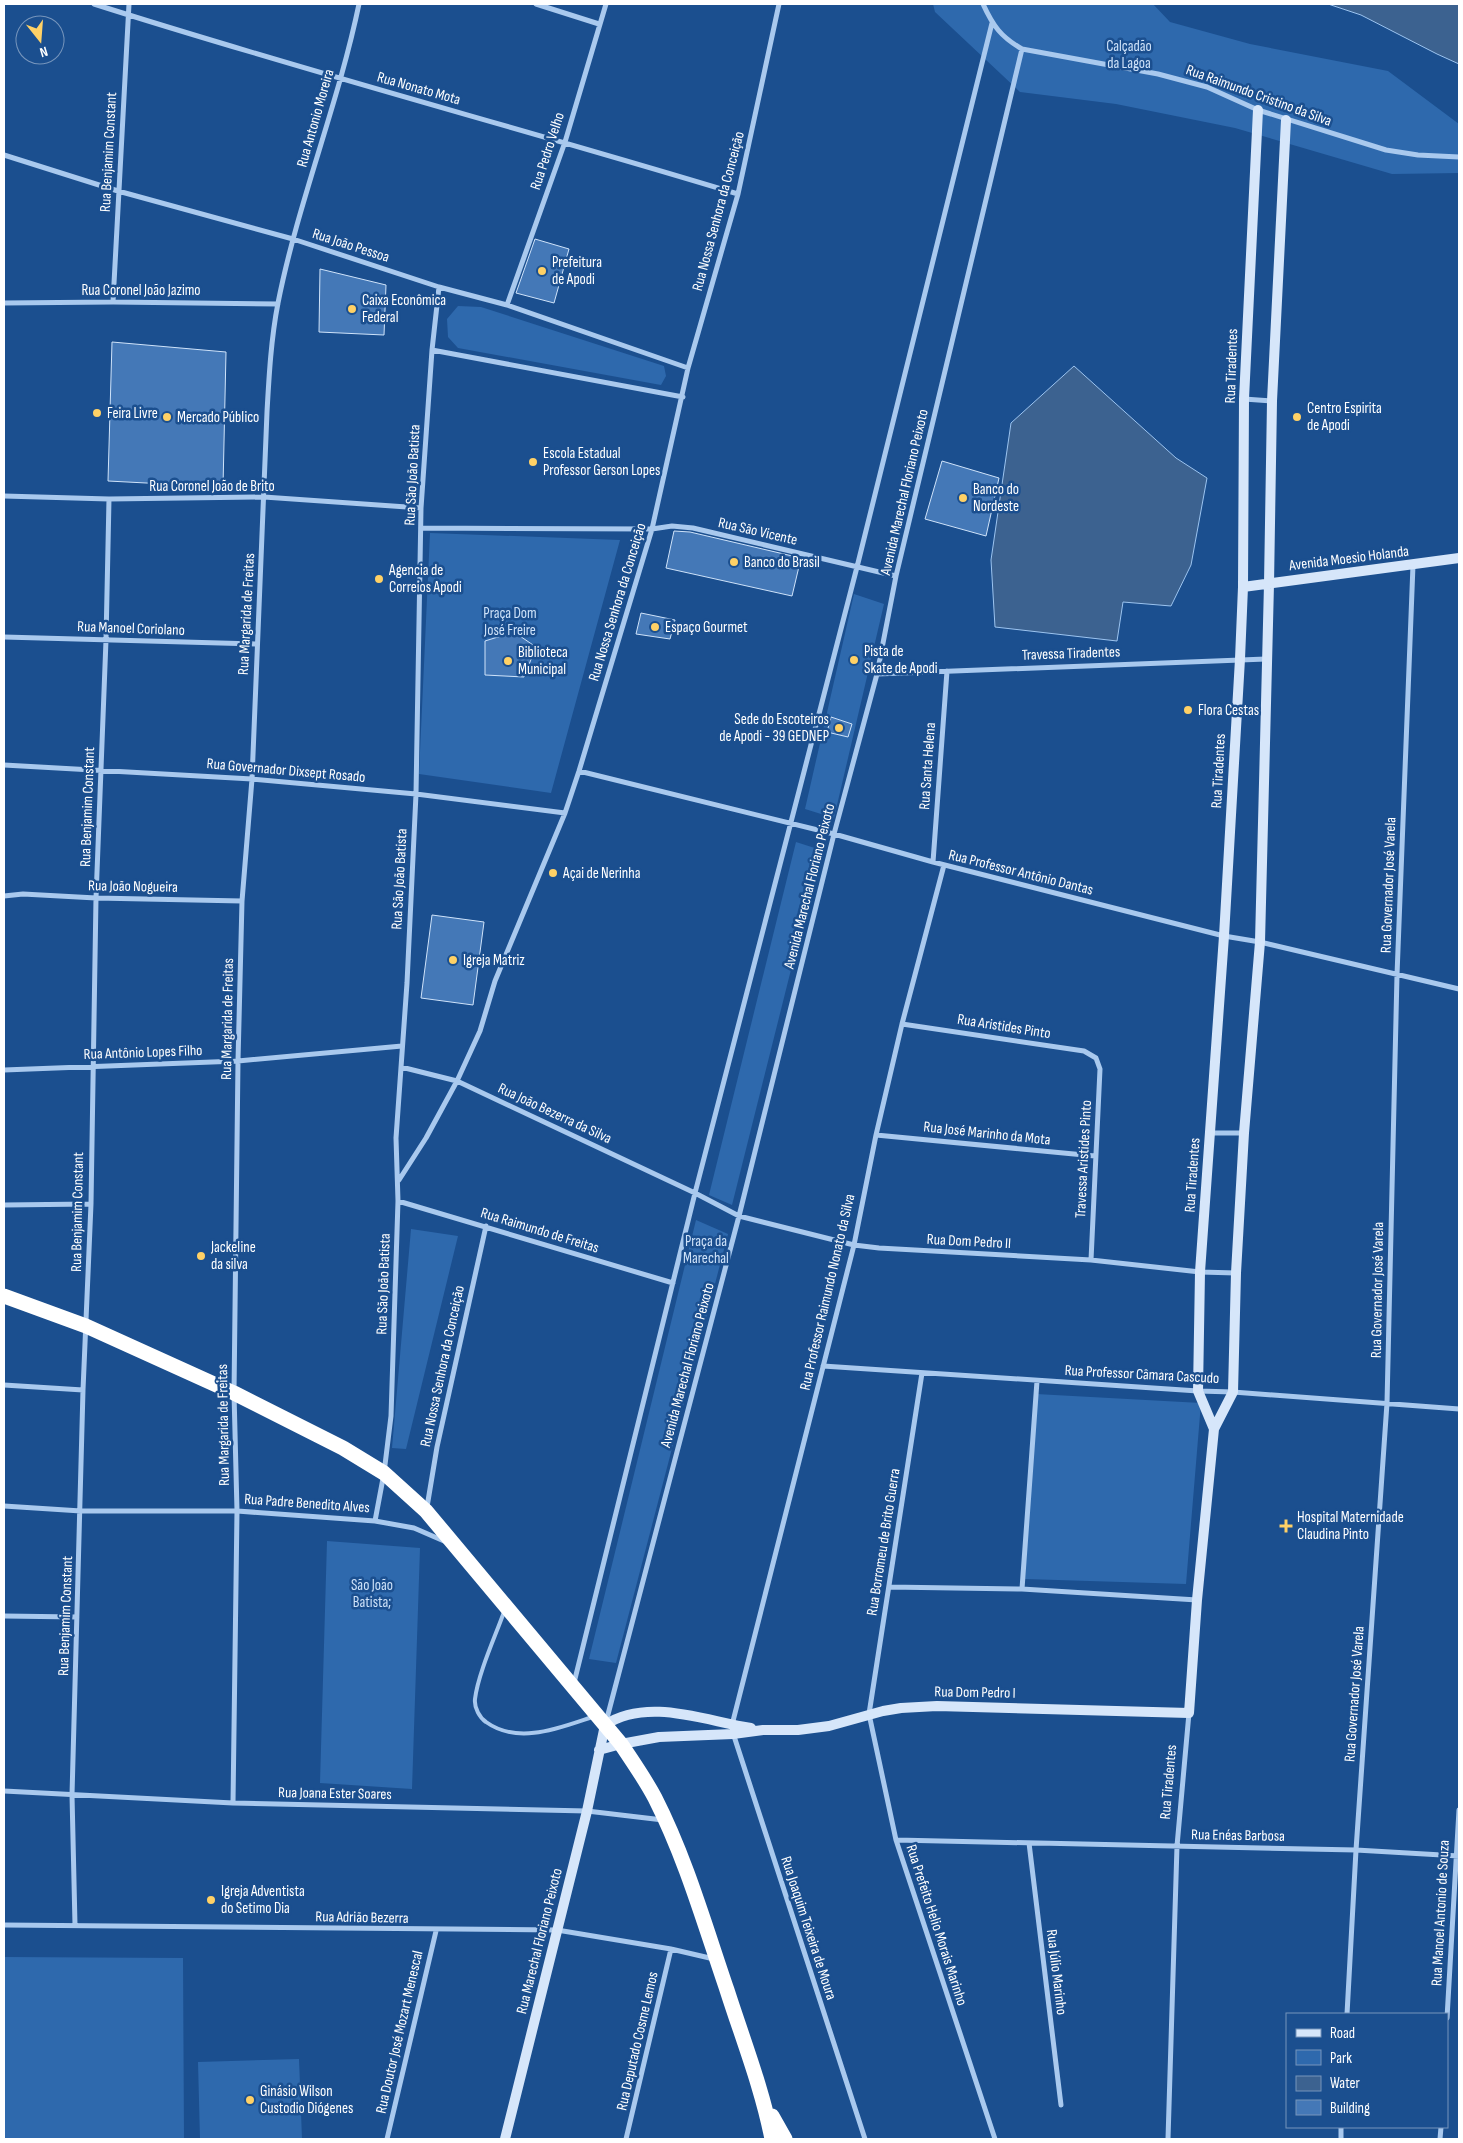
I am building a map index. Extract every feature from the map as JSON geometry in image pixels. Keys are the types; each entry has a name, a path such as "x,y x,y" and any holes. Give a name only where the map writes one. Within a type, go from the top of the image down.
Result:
{"highway":[{"path":"4,1296 86,1326 234,1393 343,1448 384,1473 426,1511 620,1744 646,1781 666,1821 717,1960 766,2106 772,2139"},
{"path":"766,2106 785,2139"}],"street":[{"name":"Rua Nonato Mota","path":"94,4 738,194"},
{"name":"Rua Benjamim Constant","path":"114,302 118,191 129,4"},
{"name":"Rua Antonio Moreira","path":"293,239 340,78 358,4"},
{"path":"536,4 599,24"},
{"name":"Rua Pedro Velho","path":"507,305 565,142 606,4"},
{"name":"Rua Nossa Senhora da Conceição","path":"399,1180 426,1138 457,1081 480,1031 495,981 565,812 579,771 652,529 688,368 738,194 779,4"},
{"name":"Rua Raimundo Cristino da Silva","path":"983,4 992,23 1005,40 1022,49 1174,78 1207,87 1258,110 1286,120 1386,150 1418,155 1459,157"},
{"name":"Avenida Marechal Floriano Peixoto","path":"573,1688 694,1193 857,567 992,23"},
{"name":"Avenida Marechal Floriano Peixoto","path":"601,1721 739,1216 834,834 877,674 896,576 1022,49"},
{"name":"Rua Tiradentes","path":"1214,1429 1198,1392 1200,1272 1224,936 1240,659 1243,587 1244,399 1258,110"},
{"name":"Rua Tiradentes","path":"1168,2139 1177,1846 1197,1600 1214,1429 1233,1392 1236,1272 1244,1133 1260,942 1272,401 1286,120"},
{"name":"Rua João Pessoa","path":"4,155 118,191 293,239 439,287 507,305 688,368"},
{"name":"Rua Margarida de Freitas","path":"233,1803 236,1511 234,1393 242,901 252,778 266,412 271,352 278,304 293,239"},
{"name":"Rua São João Batista","path":"374,1521 384,1473 391,1416 399,1180 396,1138 416,794 421,508 432,350 439,287"},
{"name":"Rua Coronel João Jazimo","path":"4,303 278,304"},
{"path":"432,350 683,397"},
{"path":"1244,399 1272,401"},
{"name":"Rua Coronel João de Brito","path":"4,496 109,499 264,497 421,508"},
{"name":"Rua Benjamim Constant","path":"76,1925 72,1795 83,1390 91,1204 96,898 106,640 109,499"},
{"name":"Rua São Vicente","path":"421,528 652,529 672,526 693,528 896,576"},
{"name":"Avenida Moesio Holanda","path":"1243,587 1413,566 1459,558"},
{"name":"Rua Governador José Varela","path":"1347,2013 1356,1850 1387,1403 1397,975 1413,566"},
{"name":"Rua Manoel Coriolano","path":"4,637 257,644"},
{"name":"Travessa Tiradentes","path":"877,674 1266,659"},
{"name":"Rua Santa Helena","path":"932,862 947,671"},
{"name":"Rua Governador Dixsept Rosado","path":"4,765 252,778 416,794 565,812"},
{"name":"Rua Professor Antônio Dantas","path":"579,771 834,834 932,862 1224,936 1260,942 1459,989"},
{"name":"Rua Professor Raimundo Nonato da Silva","path":"732,1729 854,1245 876,1135 902,1024 944,865"},
{"name":"Rua João Nogueira","path":"4,895 242,901"},
{"name":"Rua Aristides Pinto","path":"902,1024 1084,1051 1091,1054 1098,1061"},
{"name":"Rua Antônio Lopes Filho","path":"4,1070 238,1060 402,1046"},
{"name":"Travessa Aristides Pinto","path":"1090,1260 1100,1069 1098,1061"},
{"name":"Rua João Bezerra da Silva","path":"401,1067 457,1081 739,1216"},
{"path":"1210,1133 1244,1133"},
{"name":"Rua José Marinho da Mota","path":"876,1135 1095,1156"},
{"name":"Rua Raimundo de Freitas","path":"398,1201 673,1283"},
{"path":"4,1205 91,1204"},
{"name":"Rua Dom Pedro II","path":"739,1216 854,1245 904,1250 1090,1260 1200,1272 1236,1272"},
{"name":"Rua Nossa Senhora da Conceição","path":"426,1511 437,1447 486,1226"},
{"name":"Rua Professor Câmara Cascudo","path":"823,1366 1198,1392 1233,1392 1459,1409"},
{"name":"Rua Borromeu de Brito Guerra","path":"869,1714 922,1373"},
{"path":"1022,1589 1037,1381"},
{"path":"4,1385 83,1390"},
{"name":"Rua Padre Benedito Alves","path":"4,1506 81,1511 236,1511 374,1521 414,1528 454,1546"},
{"path":"889,1587 1022,1589 1197,1600"},
{"path":"4,1616 77,1617"},
{"name":"Rua Dom Pedro I","path":"620,1744 659,1737 732,1729 798,1730 829,1726 869,1714 901,1708 937,1706 1189,1713"},
{"name":"Rua Dom Pedro I","path":"601,1721 654,1711 732,1729"},
{"name":"Rua Prefeito Helio Morais Marinho","path":"869,1714 896,1840 995,2139"},
{"name":"Rua Marechal Floriano Peixoto","path":"505,2139 587,1812 599,1750 601,1721"},
{"name":"Rua Joaquim Teixeira de Moura","path":"732,1729 865,2139"},
{"path":"599,1750 620,1744"},
{"name":"Rua Joana Ester Soares","path":"4,1791 233,1803 587,1812 666,1821"},
{"name":"Rua Manoel Antonio de Souza","path":"1447,2013 1459,1810"},
{"name":"Rua Enéas Barbosa","path":"896,1840 1356,1850 1457,1856"},
{"name":"Rua Júlio Marinho","path":"1029,1843 1061,2105"},
{"name":"Rua Adrião Bezerra","path":"4,1925 436,1931 557,1930 717,1960"},
{"name":"Rua Doutor José Mozart Menescal","path":"387,2139 436,1931"},
{"name":"Rua Deputado Cosme Lemos","path":"626,2139 671,1950"}],"lane":[{"path":"506,1608 474,1701 480,1718 498,1730 523,1734 601,1721"}],"green space":[{"name":"Calçadão da Lagoa","path":"933,4 1153,4 1170,22 1250,44 1388,71 1459,124 1459,173 1392,174 1235,128 1116,104 1020,92 935,12"},
{"path":"458,306 481,307 664,366 666,376 661,385 458,348 448,337 447,319"},
{"name":"Praça Dom José Freire","path":"430,533 620,540 551,793 419,774"},
{"path":"854,594 884,604 834,818 805,809"},
{"path":"796,842 821,850 732,1205 709,1195"},
{"name":"Praça da Marechal","path":"696,1220 728,1234 616,1663 589,1659"},
{"path":"411,1229 458,1236 406,1449 392,1448"},
{"path":"1036,1394 1201,1403 1186,1584 1025,1579"},
{"name":"São João Batista;","path":"327,1541 420,1548 412,1789 320,1783"},
{"path":"4,1957 183,1958 184,2139 4,2139"},
{"name":"Ginásio Wilson Custodio Diógenes","path":"299,2059 302,2139 200,2139 198,2062"}],"water":[{"path":"1328,4 1459,4 1459,64 1361,15"},
{"path":"1074,366 1176,458 1207,478 1191,565 1171,606 1123,602 1117,641 995,627 991,560 1011,423"}],"building":[{"name":"Prefeitura de Apodi","path":"535,239 569,249 554,303 516,293"},
{"name":"Caixa Econômica Federal","path":"320,269 386,285 384,335 319,332"},
{"name":"Mercado Público","path":"112,342 226,352 223,487 108,481"},
{"name":"Banco do Nordeste","path":"942,461 999,478 986,536 925,519"},
{"name":"Banco do Brasil","path":"674,531 690,532 801,558 792,596 666,568"},
{"name":"Espaço Gourmet","path":"641,613 675,620 670,639 636,634"},
{"name":"Biblioteca Municipal","path":"514,632 536,647 524,677 485,675 485,641"},
{"name":"Sede do Escoteiros de Apodi - 39 GEDNEP","path":"831,717 852,724 848,737 827,732"},
{"name":"Igreja Matriz","path":"432,915 484,922 473,1005 421,998"}],"place":[{"name":"Prefeitura de Apodi","path":"542,271"},
{"name":"Caixa Econômica Federal","path":"352,309"},
{"name":"Feira Livre","path":"97,413"},
{"name":"Mercado Público","path":"167,417"},
{"name":"Centro Espirita de Apodi","path":"1297,417"},
{"name":"Escola Estadual Professor Gerson Lopes","path":"533,462"},
{"name":"Banco do Nordeste","path":"963,498"},
{"name":"Banco do Brasil","path":"734,562"},
{"name":"Agencia de Correios Apodi","path":"379,579"},
{"name":"Espaço Gourmet","path":"655,627"},
{"name":"Pista de Skate de Apodi","path":"854,660"},
{"name":"Biblioteca Municipal","path":"508,661"},
{"name":"Flora Cestas","path":"1188,710"},
{"name":"Sede do Escoteiros de Apodi - 39 GEDNEP","path":"839,728"},
{"name":"Açai de Nerinha","path":"553,873"},
{"name":"Igreja Matriz","path":"453,960"},
{"name":"Jackeline da silva","path":"201,1256"},
{"name":"Hospital Maternidade Claudina Pinto","path":"1286,1526"},
{"name":"Igreja Adventista do Setimo Dia","path":"211,1900"},
{"name":"Ginásio Wilson Custodio Diógenes","path":"250,2100"}]}
